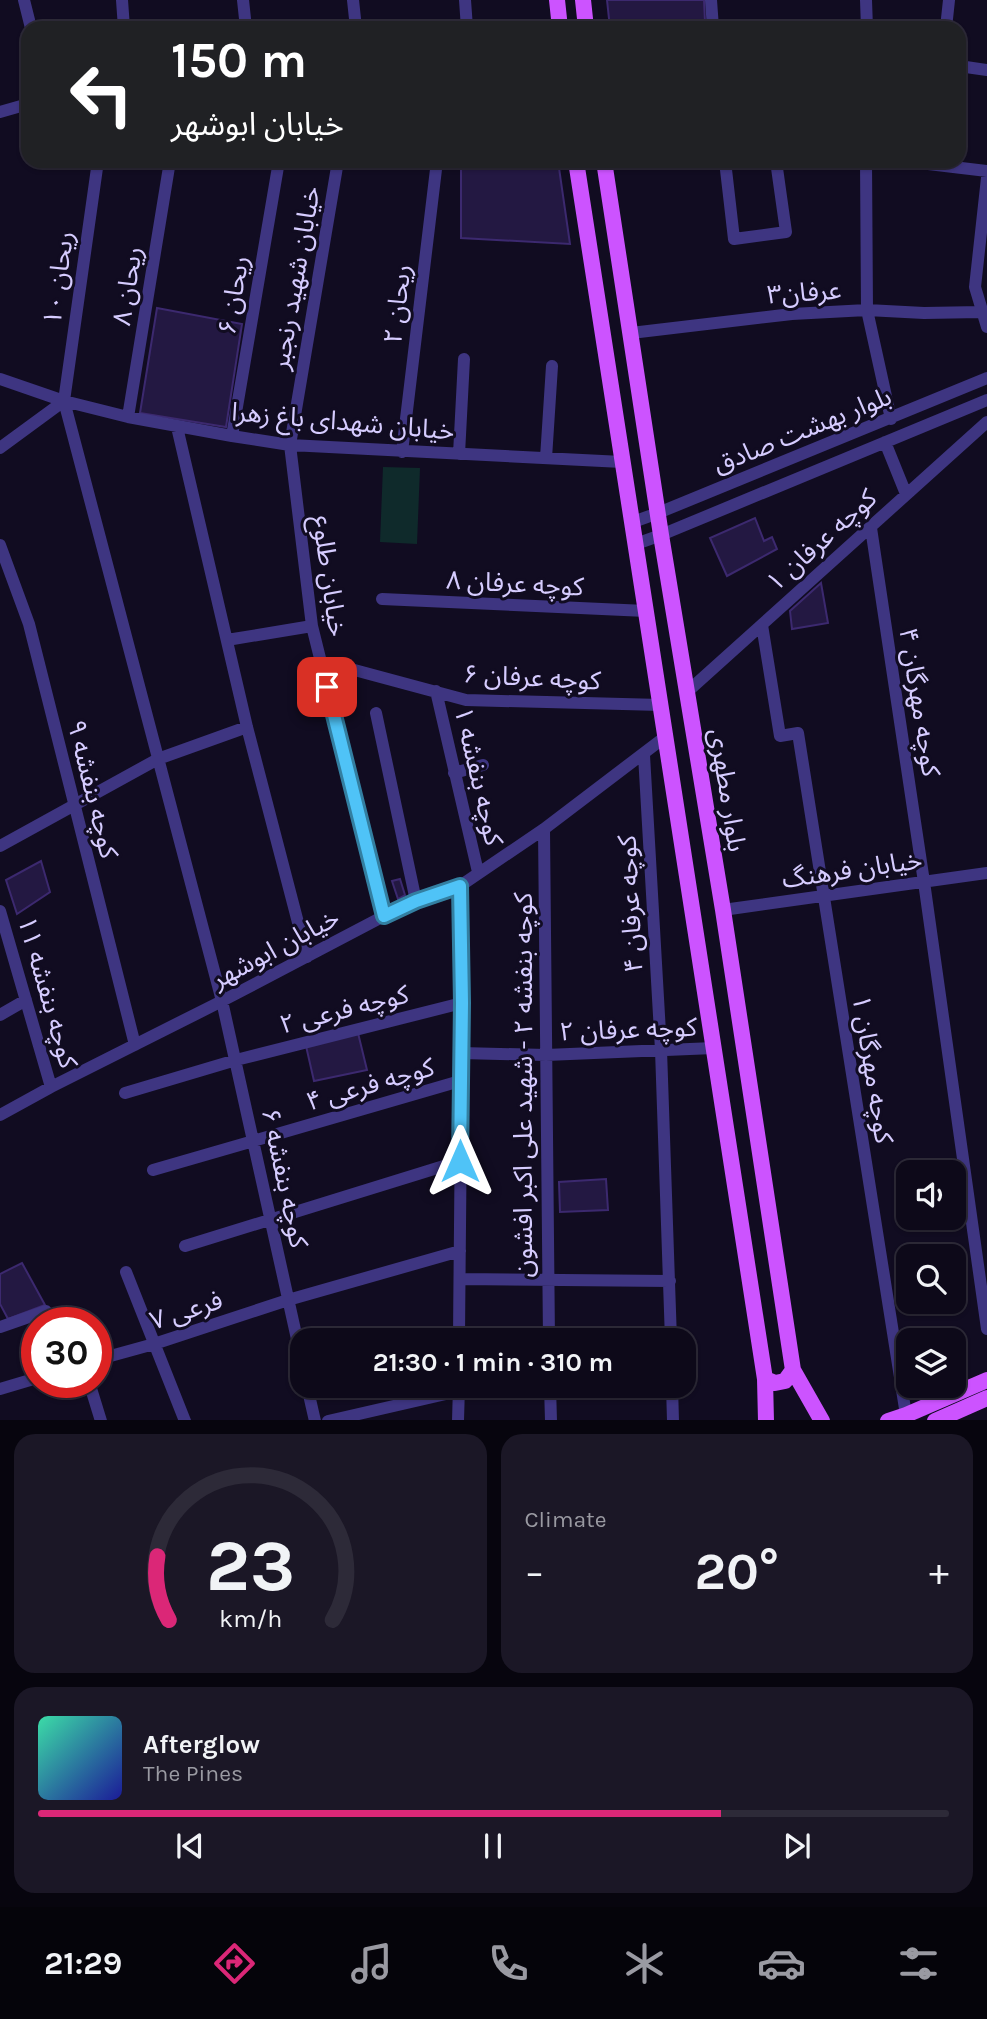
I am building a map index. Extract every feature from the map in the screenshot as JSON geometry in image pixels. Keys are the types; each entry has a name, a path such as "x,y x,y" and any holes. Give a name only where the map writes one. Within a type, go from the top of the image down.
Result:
{"main road":[{"path":"557,0 559,21"},
{"path":"583,0 585,21"},
{"name":"بلوار مطهری","path":"577,168 765,1379 766,1420"},
{"name":"بلوار مطهری","path":"605,168 793,1370 822,1420"},
{"path":"765,1379 775,1383 785,1381 793,1370"},
{"path":"898,1418 987,1380"},
{"path":"935,1420 987,1398"}],"street":[{"path":"24,0 29,21"},
{"path":"122,0 124,21"},
{"path":"243,0 245,21"},
{"path":"353,0 355,21"},
{"path":"465,0 466,21"},
{"path":"711,0 712,21"},
{"path":"866,0 867,21"},
{"path":"947,21 949,0"},
{"path":"966,67 987,69"},
{"path":"0,111 21,106"},
{"name":"ریحان ۱۰","path":"64,401 97,168"},
{"name":"ریحان ۸","path":"128,417 169,168"},
{"name":"ریحان ۶","path":"232,436 278,168"},
{"name":"خیابان شهید رنجبر","path":"290,444 337,168"},
{"name":"ریحان ۲","path":"402,452 435,168"},
{"path":"726,168 734,239 786,232 777,168"},
{"path":"866,168 867,310 891,419"},
{"path":"962,168 987,171"},
{"path":"987,177 975,287 987,327"},
{"name":"عرفان۳","path":"631,333 792,314 867,310 981,312"},
{"path":"459,454 464,359"},
{"path":"546,458 552,366"},
{"name":"بلوار بهشت صادق","path":"633,522 987,378"},
{"name":"خیابان شهدای باغ‌ زهرا","path":"0,379 64,401 128,417 290,444 402,452 622,461"},
{"name":"بلوار بهشت صادق","path":"636,544 987,400"},
{"path":"0,449 64,401"},
{"name":"کوچه بنفشه ۶","path":"64,401 222,1001 294,1328"},
{"name":"کوچه عرفان ۱","path":"687,692 987,422"},
{"path":"177,427 247,727 307,957"},
{"path":"885,442 905,494"},
{"name":"خیابان طلوع","path":"290,444 312,626 384,916"},
{"path":"828,444 835,463"},
{"name":"کوچه مهرگان ۴","path":"871,528 987,1329"},
{"name":"کوچه بنفشه ۹","path":"0,545 29,624 135,1045"},
{"name":"کوچه عرفان ۸","path":"382,599 646,611"},
{"name":"کوچه مهرگان ۱","path":"762,625 780,736 798,733 898,1418"},
{"path":"227,640 312,626"},
{"name":"کوچه عرفان ۶","path":"321,662 466,700 661,705"},
{"name":"کوچه بنفشه ۱","path":"436,691 478,873"},
{"path":"376,713 416,901"},
{"path":"0,846 158,759 247,727"},
{"name":"خیابان ابوشهر","path":"0,1115 384,916 416,901 460,886 544,829 666,737"},
{"name":"کوچه عرفان ۴","path":"644,755 661,1050 671,1328"},
{"path":"454,773 483,765"},
{"name":"کوچه بنفشه ۲ - شهید علی اکبر افشون","path":"544,829 549,1328"},
{"name":"خیابان فرهنگ","path":"723,910 987,873"},
{"path":"459,1328 462,1003 460,886"},
{"name":"کوچه بنفشه ۱۱","path":"0,911 51,1087"},
{"path":"0,1015 26,1000"},
{"name":"کوچه فرعی ۲","path":"125,1093 236,1060 462,1003"},
{"name":"کوچه عرفان ۲","path":"461,1053 546,1055 714,1048"},
{"name":"کوچه فرعی ۴","path":"153,1170 460,1082"},
{"path":"186,1246 271,1222 460,1161"},
{"name":"فرعی ۷","path":"112,1356 288,1300 460,1251"},
{"path":"126,1272 185,1420"},
{"path":"460,1279 670,1281"},
{"path":"2,1323 21,1318"},
{"path":"0,1389 21,1383"},
{"path":"94,1398 101,1420"},
{"path":"310,1398 315,1420"},
{"path":"328,1420 418,1398"},
{"path":"458,1420 459,1398"},
{"path":"550,1398 551,1420"},
{"path":"672,1398 673,1420"}],"green space":[{"path":"383,467 420,468 417,544 380,542"}],"building":[{"path":"607,0 704,0 705,21 609,21"},
{"path":"461,168 559,168 570,244 461,238"},
{"path":"157,308 242,324 226,427 140,413"},
{"path":"755,518 764,541 772,537 777,549 727,576 710,538"},
{"path":"821,583 828,623 792,629 790,611"},
{"path":"41,861 50,892 17,914 6,880"},
{"path":"400,879 405,895 398,899 392,881"},
{"path":"358,1033 367,1070 314,1081 306,1046"},
{"path":"606,1179 608,1210 560,1212 559,1182"},
{"path":"22,1263 45,1305 21,1307 21,1314 8,1319 0,1304 0,1274"}],"route":[{"path":"327,687 384,916 416,901 460,886 460,1161"}]}
